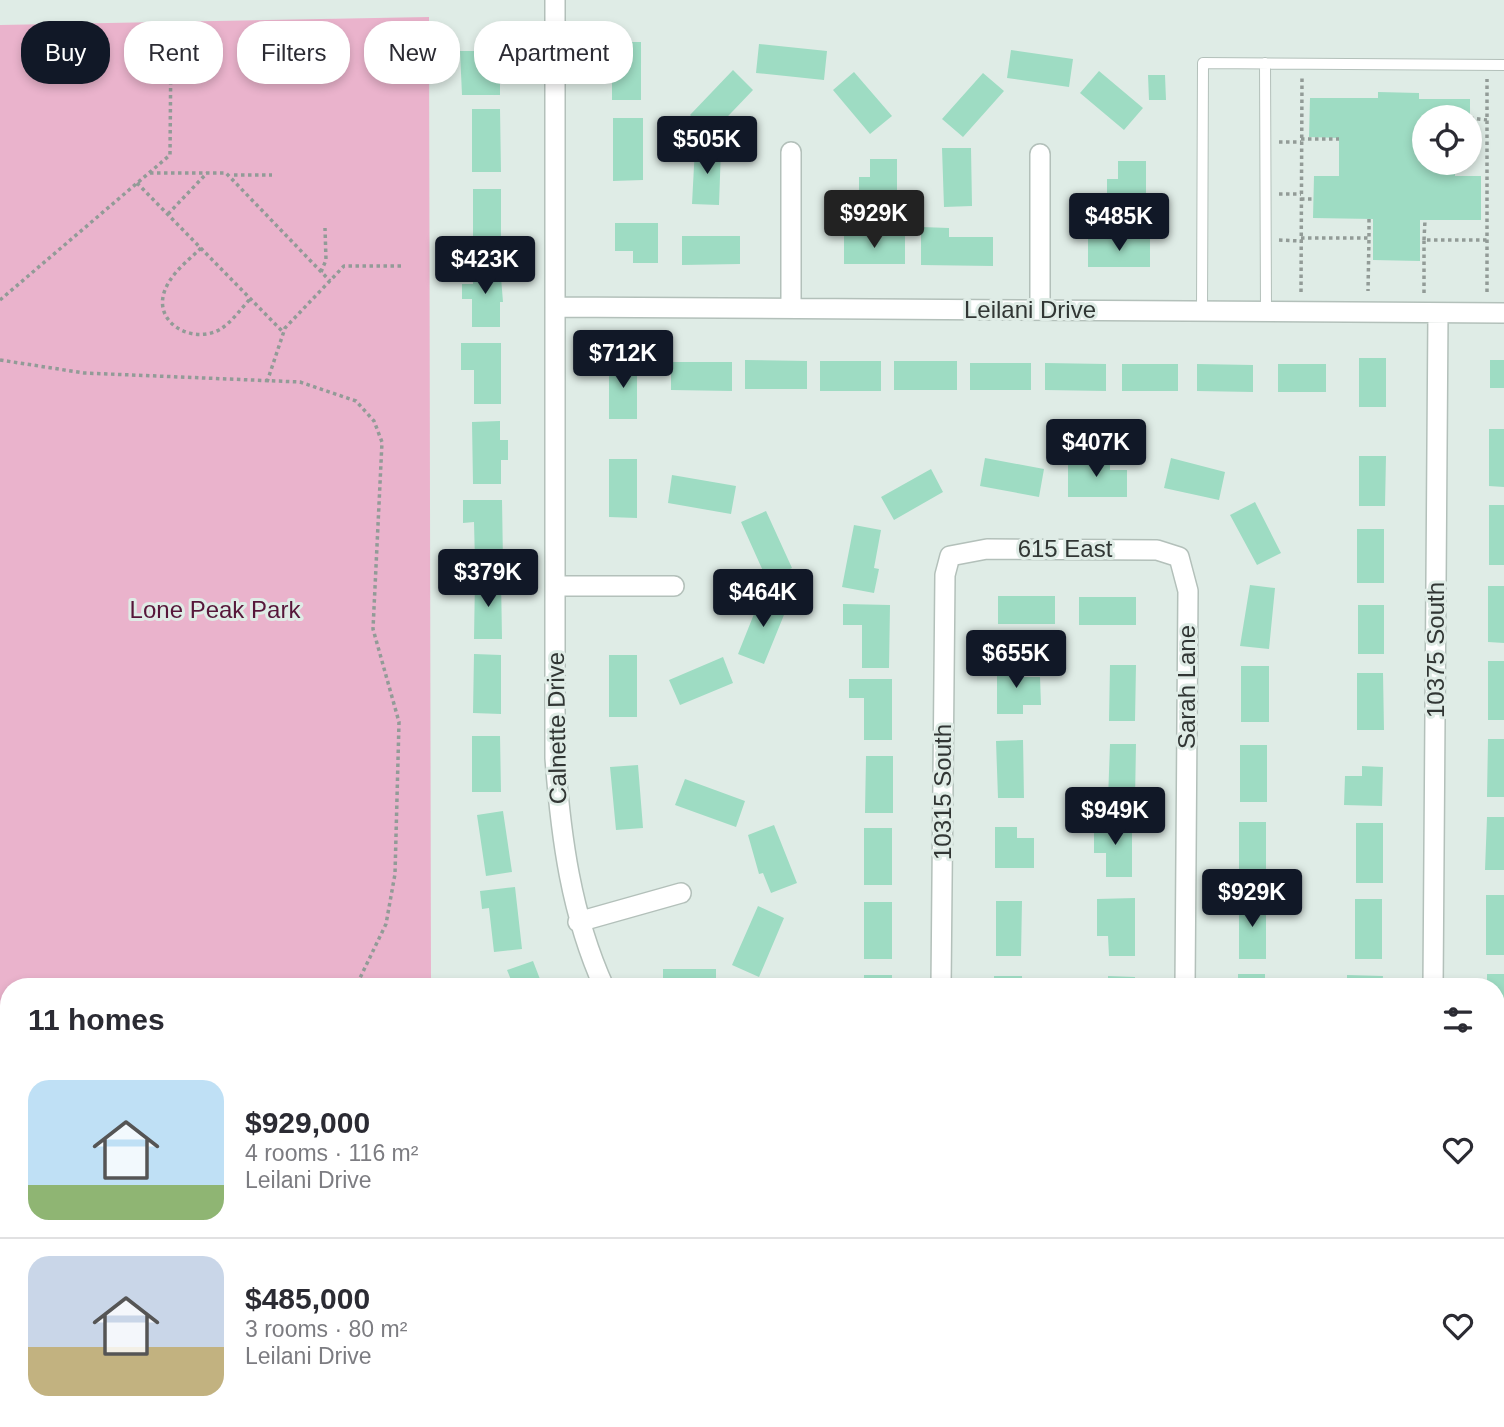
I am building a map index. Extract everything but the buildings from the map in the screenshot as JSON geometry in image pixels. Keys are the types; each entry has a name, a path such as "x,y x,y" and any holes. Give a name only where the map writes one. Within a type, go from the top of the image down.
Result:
{"street":[{"name":"Calnette Drive","path":"555,0 555,758 561,829 578,922 600,978"},
{"path":"791,152 791,308"},
{"path":"1040,154 1040,310"},
{"name":"Leilani Drive","path":"555,307 1504,313"},
{"name":"10375 South","path":"1433,978 1438,313"},
{"name":"615 East","path":"950,556 987,549 1092,549 1157,550 1179,557"},
{"name":"10315 South","path":"942,978 944,587 950,556"},
{"name":"Sarah Lane","path":"1179,557 1188,591 1185,978"},
{"path":"555,586 674,586"},
{"path":"578,922 681,893"}],"lane":[{"path":"1202,311 1203,63 1504,65"},
{"path":"1265,63 1266,312"}],"path":[{"path":"1301,292 1302,77 1315,78"},
{"path":"1474,78 1487,78 1487,293"},
{"path":"0,300 170,155 171,84"},
{"path":"1482,119 1487,120"},
{"path":"1280,142 1339,139"},
{"path":"149,173 226,173 330,281"},
{"path":"168,214 207,173"},
{"path":"234,175 272,175"},
{"path":"137,183 283,332"},
{"path":"1280,194 1314,199"},
{"path":"1481,197 1487,199"},
{"path":"1368,292 1369,219"},
{"path":"1424,293 1425,220"},
{"path":"321,272 326,260 325,228"},
{"path":"1279,240 1369,239"},
{"path":"1424,240 1487,240"},
{"path":"201,248 174,275 164,292 163,306 171,324 184,333 204,336 222,328 250,299"},
{"path":"267,382 283,332 344,265 401,265"},
{"path":"0,360 84,373 300,382 356,401 374,421 382,442 373,629 399,722 395,874 386,924 358,978"}],"green space":[{"name":"Lone Peak Park","path":"429,17 429,21 364,21 364,84 429,84 431,978 0,978 0,25 21,25 21,84 110,84 110,23 124,23 124,84 223,84 223,21 214,21"}]}
